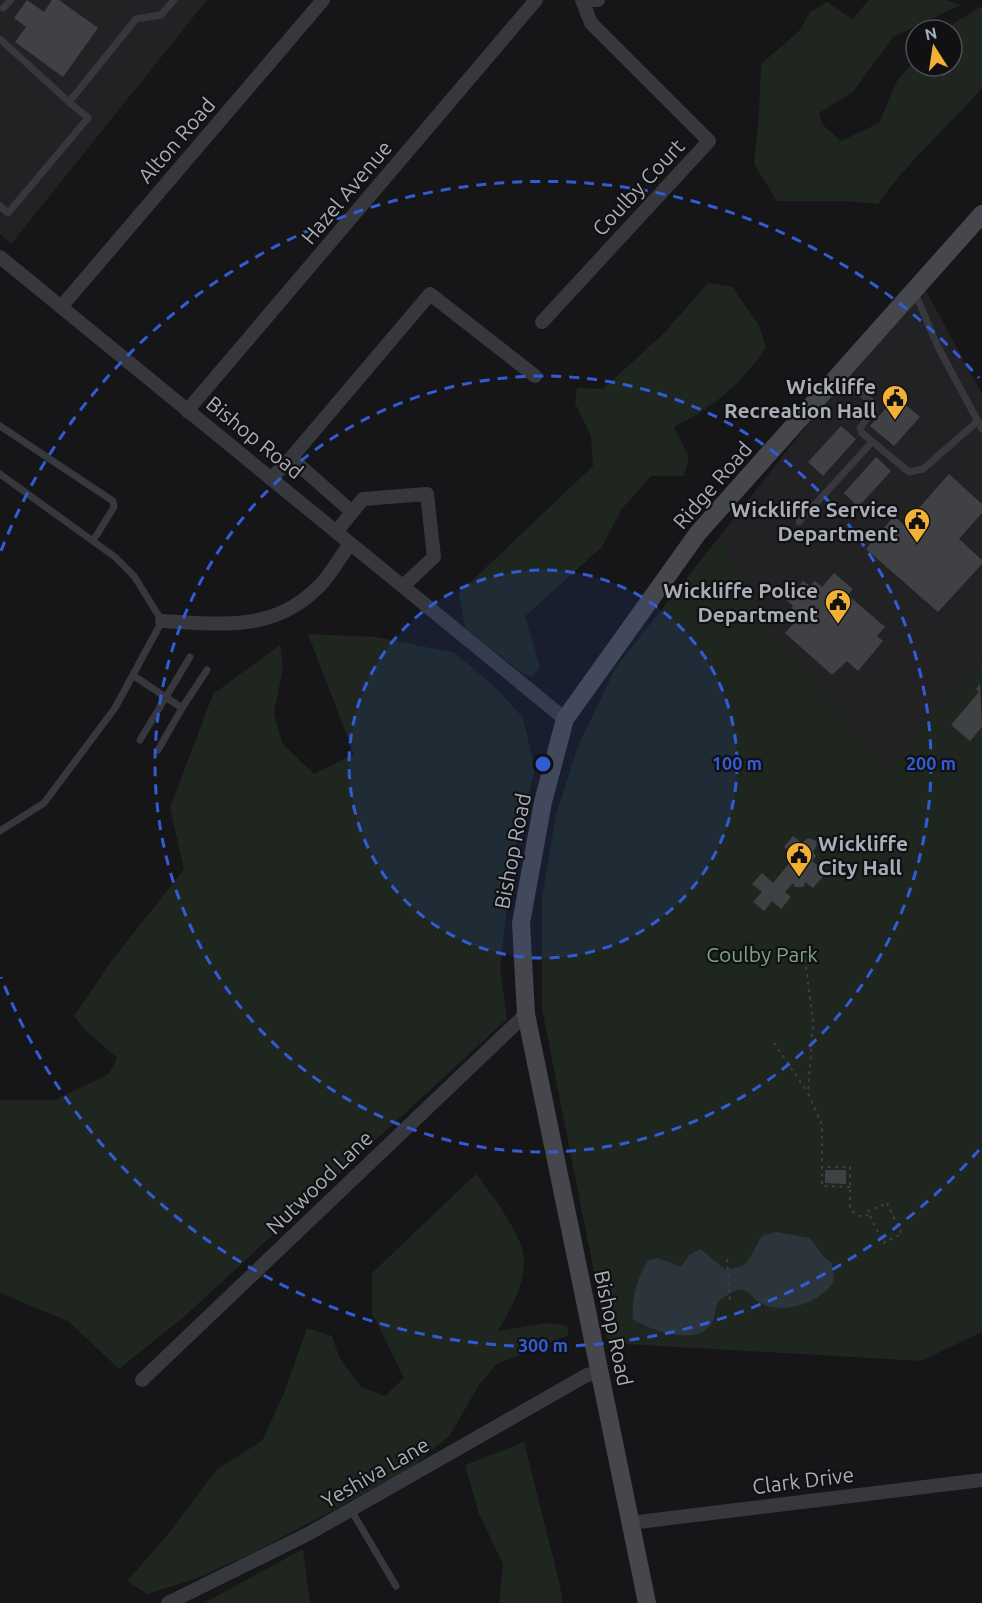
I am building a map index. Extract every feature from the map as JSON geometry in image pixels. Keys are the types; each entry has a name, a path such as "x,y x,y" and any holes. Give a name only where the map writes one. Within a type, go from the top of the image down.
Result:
{"main road":[{"name":"Ridge Road","path":"565,719 698,533 982,214"},
{"name":"Bishop Road","path":"565,719 543,802 521,923 526,1014 646,1603"}],"street":[{"name":"Alton Road","path":"61,307 323,0"},
{"name":"Hazel Avenue","path":"187,411 536,0"},
{"name":"Coulby Court","path":"542,322 709,141 591,23 582,0"},
{"path":"586,0 598,0"},
{"name":"Bishop Road","path":"0,257 565,719"},
{"path":"272,479 430,294 535,376"},
{"path":"291,458 352,512"},
{"path":"336,532 363,499 427,494 434,557 403,586"},
{"path":"162,621 254,623 291,609 322,582 351,544"},
{"name":"Nutwood Lane","path":"142,1380 526,1014"},
{"name":"Yeshiva Lane","path":"168,1603 351,1510 587,1375 600,1372"},
{"name":"Clark Drive","path":"630,1523 982,1480"}],"lane":[{"path":"1,9 12,0"},
{"path":"69,102 136,19 161,15 174,0"},
{"path":"0,39 88,118 9,213 0,206"},
{"path":"914,291 938,347 982,429"},
{"path":"839,375 873,403 874,408 860,428 862,433 909,472 923,469 978,421"},
{"path":"0,426 112,501 114,507 93,541"},
{"path":"799,522 872,442"},
{"path":"0,474 115,557 134,576 162,621 115,708 44,803 0,831"},
{"path":"140,740 190,657"},
{"path":"158,750 207,670"},
{"path":"134,676 182,708"},
{"path":"351,1510 396,1586"}],"path":[{"path":"804,952 813,1022 808,1093"},
{"path":"774,1043 808,1093 822,1125 822,1186 850,1187"},
{"path":"822,1167 850,1167 850,1208 853,1213 862,1217 870,1215"},
{"path":"887,1203 902,1234 883,1243 870,1215 868,1211 887,1203"},
{"path":"727,1259 730,1302"}],"shaded area":[{"path":"0,0 207,0 11,244 0,234"},
{"path":"924,287 982,394 982,662 886,769 776,637 720,536 836,388"},
{"path":"776,1232 810,1238 823,1256 832,1263 834,1280 829,1288 812,1301 779,1308 759,1302 746,1291 736,1290 717,1304 712,1323 705,1330 696,1334 662,1332 633,1319 636,1288 649,1260 658,1258 681,1267 689,1255 700,1249 725,1269 734,1268 749,1259 762,1236"}],"green space":[{"path":"869,0 946,0 961,5 933,18 904,18 904,32 893,37 853,92 819,113 822,124 841,141 879,123 897,81 904,73 904,78 964,78 962,18 982,6 982,88 915,159 878,204 845,201 777,201 754,164 761,64 800,30 810,12 827,2 852,19"},
{"path":"708,283 732,287 759,325 766,348 725,394 674,427 689,457 684,476 651,476 621,510 602,547 525,616 540,667 532,677 522,673 465,628 459,593 593,466 591,436 575,403 577,388 603,389 664,333"},
{"name":"Coulby Park","path":"720,536 776,637 886,769 982,662 982,1332 921,1361 608,1343 542,1009 542,898 556,815 578,746 616,667"},
{"path":"308,634 376,637 455,653 496,688 523,718 535,769 513,856 500,968 507,1019 186,1315 119,1369 68,1321 0,1293 0,1100 55,1100 109,1074 117,1058 84,1029 74,1016 110,963 184,869 170,808 213,694 280,645 283,666 274,713 282,743 314,774 354,754"},
{"path":"476,1174 512,1227 524,1258 520,1287 498,1331 544,1323 567,1325 569,1335 497,1364 479,1385 450,1435 410,1469 253,1553 195,1579 147,1594 127,1581 169,1533 217,1469 262,1441 284,1393 307,1328 332,1336 340,1359 361,1387 385,1396 404,1378 372,1313 372,1273"},
{"path":"524,1442 563,1603 499,1603 503,1564 479,1514 465,1465"},
{"path":"303,1549 310,1603 204,1603"}],"building":[{"path":"27,0 44,12 52,0 59,0 98,28 63,77 15,42 26,27 14,18"},
{"name":"Wickliffe Recreation Hall","path":"896,397 920,417 894,446 870,426"},
{"path":"841,426 856,439 823,476 808,462"},
{"path":"876,457 891,471 858,507 844,493"},
{"name":"Wickliffe Service Department","path":"949,474 982,504 982,513 959,539 982,560 982,564 938,612 866,549 894,516 904,525"},
{"name":"Wickliffe Police Department","path":"834,573 853,589 848,595 885,627 877,636 883,641 858,671 847,661 832,675 785,633 794,623 788,615 793,606 786,600 803,581 810,586 815,581 822,587"},
{"path":"980,684 982,727 970,741 951,725 979,692 976,689"},
{"name":"Wickliffe City Hall","path":"793,836 802,843 808,838 816,841 813,852 816,856 812,861 827,872 813,888 805,882 804,887 795,887 793,883 785,892 791,897 781,909 772,901 764,911 753,902 762,892 752,884 762,873 773,883 795,856 784,847"},
{"path":"825,1170 846,1170 846,1184 825,1183"}],"place":[{"name":"Wickliffe Recreation Hall","path":"895,421"},
{"name":"Wickliffe Service Department","path":"917,544"},
{"name":"Wickliffe Police Department","path":"838,625"},
{"name":"Wickliffe City Hall","path":"799,878"}]}
